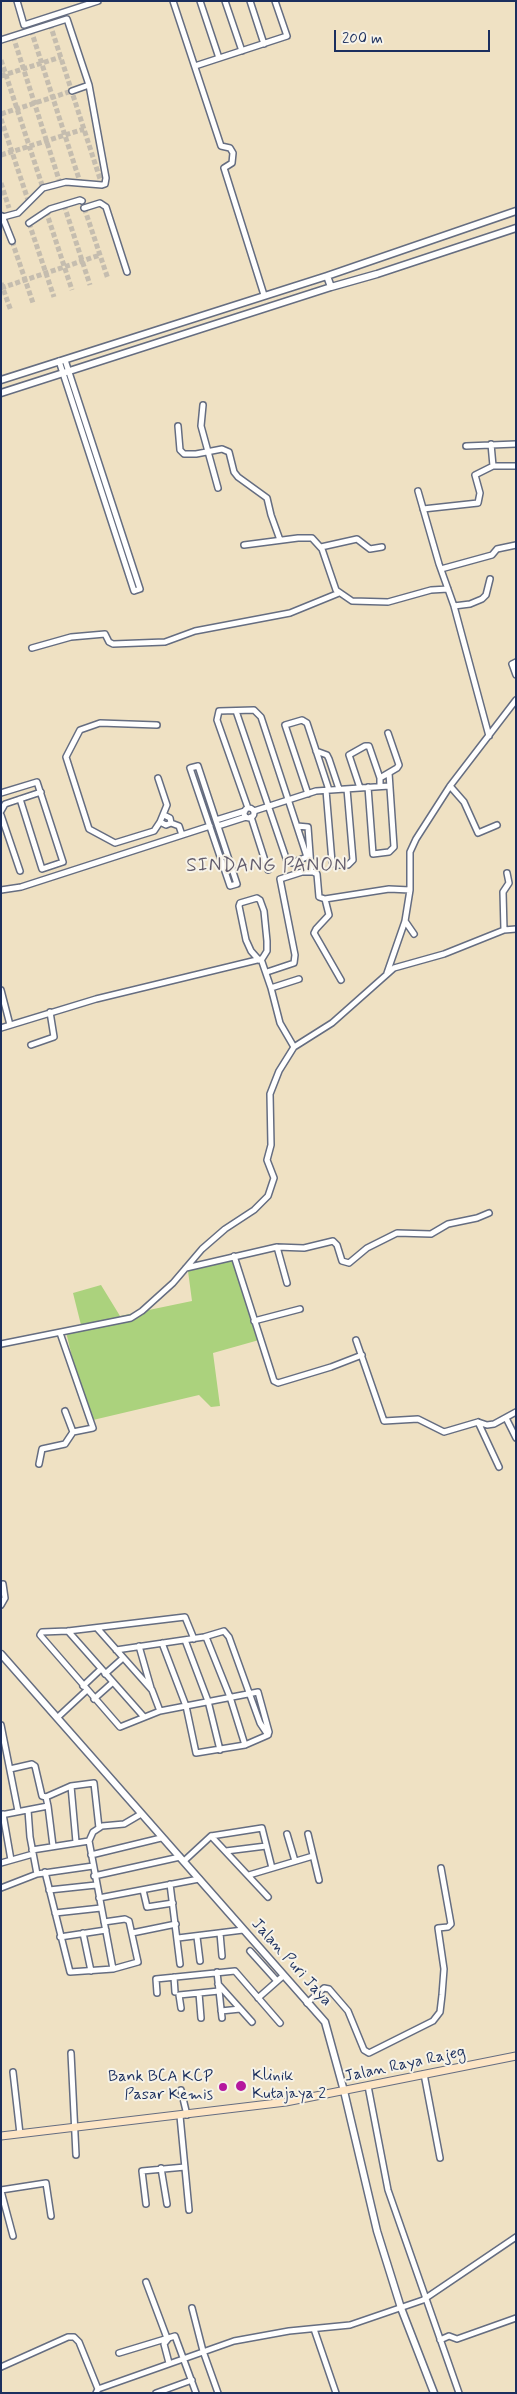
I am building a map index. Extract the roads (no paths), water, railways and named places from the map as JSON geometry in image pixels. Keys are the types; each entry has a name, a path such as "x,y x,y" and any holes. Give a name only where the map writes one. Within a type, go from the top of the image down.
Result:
{"main road":[{"name":"Jalan Raya Rajeg","path":"1,2136 286,2102 516,2056"}],"street":[{"path":"17,1 24,25 98,1"},
{"path":"173,1 221,146 230,148 233,153 232,163 224,168 264,296"},
{"path":"200,1 219,58"},
{"path":"225,1 242,51"},
{"path":"250,1 264,44"},
{"path":"195,66 287,36 275,1"},
{"path":"1,40 67,19 89,85 106,178 105,184 102,185 66,182 43,188 18,213 2,216 12,240"},
{"path":"72,91 89,85"},
{"path":"29,223 50,209 82,201"},
{"path":"84,208 100,204 106,207 127,272"},
{"path":"1,380 327,276 516,211"},
{"path":"1,393 516,228"},
{"path":"327,276 331,287"},
{"path":"62,360 140,589 134,591 66,372"},
{"path":"203,405 201,426 218,488"},
{"path":"178,426 182,452 189,455 226,449 238,478 257,492 265,495 280,540"},
{"path":"491,444 493,466"},
{"path":"466,446 516,444"},
{"path":"423,509 478,503 480,493 475,475 493,466 516,466"},
{"path":"418,491 454,606 489,736"},
{"path":"244,545 306,537 316,541 321,547 332,584 346,599 361,603 388,602 431,590 448,588"},
{"path":"321,547 356,539 370,549 382,547"},
{"path":"441,569 492,555 497,549 516,545"},
{"path":"454,606 470,604 482,599 486,595 490,579"},
{"path":"32,648 71,637 105,634 109,642 113,644 165,642 195,631 290,613 339,593"},
{"path":"516,662 512,664 516,675"},
{"path":"386,973 405,921 410,890 410,852 450,786 516,700"},
{"path":"268,870 247,813 217,720 220,712 254,710 260,717 311,868"},
{"path":"236,711 287,861 292,863 308,856"},
{"path":"308,794 285,725 305,720 327,790 332,862 336,865 348,865 353,860 348,788"},
{"path":"157,725 100,723 80,730 66,757 89,829 116,842 154,831 160,822 167,805 158,778"},
{"path":"380,778 397,768 398,765 388,733"},
{"path":"360,788 349,755 365,746 369,746 380,778 380,786"},
{"path":"316,751 327,755 339,789"},
{"path":"198,766 217,823 237,884 230,886 190,768 198,766"},
{"path":"368,787 373,854 389,852 394,847 389,773"},
{"path":"5,804 2,793 37,782 63,862 42,869 20,799"},
{"path":"217,823 308,794 327,790 389,786"},
{"path":"450,786 464,802 478,833 497,825"},
{"path":"1,811 5,804 40,792"},
{"path":"1,815 20,871"},
{"path":"164,815 170,818 171,823"},
{"path":"160,822 166,825 171,823 179,826 182,835"},
{"path":"1,890 22,887 210,826"},
{"path":"297,826 308,827 308,856"},
{"path":"220,858 228,855"},
{"path":"267,972 294,963 294,952 280,879 302,872 316,873 319,896 325,899 388,888 410,890"},
{"path":"504,930 503,892 509,883 507,873"},
{"path":"1,1028 96,999 261,959 267,951 267,941 264,911 260,900 257,898 240,903 239,906 246,940 251,951 261,959 267,972 280,1023 294,1047"},
{"path":"325,899 328,918 314,933 341,980"},
{"path":"405,921 414,934"},
{"path":"1,1344 131,1318 166,1288 225,1229 261,1204 274,1182 267,1160 272,1134 270,1094 279,1071 294,1047 332,1022 386,973 403,965 468,946 504,930 516,929"},
{"path":"271,988 299,979"},
{"path":"1,990 10,1025"},
{"path":"31,1045 54,1036 50,1012"},
{"path":"185,1269 234,1256 277,1248 304,1248 333,1240 344,1262 349,1263 366,1248 397,1233 431,1234 448,1224 489,1214"},
{"path":"277,1248 287,1283"},
{"path":"234,1256 274,1381 278,1383 331,1367 362,1355"},
{"path":"254,1321 300,1309"},
{"path":"39,1464 42,1449 65,1444 73,1432 93,1427 60,1332"},
{"path":"356,1340 380,1414 384,1420 418,1419 444,1432 478,1422 487,1425 516,1412"},
{"path":"66,1411 73,1432"},
{"path":"506,1418 516,1438"},
{"path":"478,1422 499,1467"},
{"path":"2,1605 5,1598 3,1584"},
{"path":"194,1639 185,1617 97,1628 42,1632 40,1636 120,1727 160,1710 259,1693 269,1732 268,1735"},
{"path":"97,1628 152,1690"},
{"path":"116,1650 194,1639 222,1630 228,1634 260,1723 268,1735"},
{"path":"68,1631 144,1717"},
{"path":"206,1636 230,1697 245,1745"},
{"path":"185,1640 208,1701 220,1750"},
{"path":"162,1643 186,1706 196,1753 245,1745 268,1735"},
{"path":"139,1646 160,1710"},
{"name":"Jalan Puri Jaya","path":"1,1654 60,1715 161,1838 184,1858 198,1879 322,2019 327,2028 344,2091 368,2201 434,2393"},
{"path":"105,1674 123,1658"},
{"path":"60,1715 70,1706 100,1669"},
{"path":"94,1699 112,1683"},
{"path":"1,1725 18,1811"},
{"path":"10,1769 34,1765 42,1796 46,1797 53,1846"},
{"path":"46,1797 71,1786 94,1783 99,1828"},
{"path":"71,1786 76,1842"},
{"path":"11,1860 2,1815 48,1806"},
{"path":"28,1810 32,1852 37,1874"},
{"path":"113,1969 94,1876 89,1840 93,1832 105,1824 124,1824 141,1814"},
{"path":"94,1876 184,1858 211,1836 262,1828 272,1868"},
{"path":"288,1834 295,1861"},
{"path":"308,1834 319,1880"},
{"path":"211,1836 268,1897"},
{"path":"91,1855 161,1838"},
{"path":"1,1863 53,1846 89,1840"},
{"path":"226,1851 266,1846"},
{"path":"249,1875 313,1856"},
{"path":"1,1888 45,1872 93,1866"},
{"path":"307,2003 321,1990 326,1987 329,1988 345,2007 364,2050 369,2053 433,2021 441,2007 443,1978 438,1928 448,1927 451,1924 441,1868"},
{"path":"45,1872 69,1972 113,1969 138,1962 129,1921 126,1919 104,1922"},
{"path":"99,1898 198,1879"},
{"path":"170,1884 180,1964"},
{"path":"49,1890 96,1885"},
{"path":"143,1890 148,1908 173,1903"},
{"path":"55,1913 102,1908"},
{"path":"132,1933 176,1924"},
{"path":"60,1937 106,1930"},
{"path":"178,1938 243,1930"},
{"path":"83,1933 91,1971"},
{"path":"220,1934 222,1956"},
{"path":"197,1936 200,1961"},
{"path":"250,1951 276,1982"},
{"path":"157,1993 156,1979 235,1971 280,2023"},
{"path":"217,1972 222,2018"},
{"path":"258,1998 283,1976"},
{"path":"174,1977 175,1992"},
{"path":"218,1984 252,2022"},
{"path":"180,2008 179,1995 219,1991"},
{"path":"199,1993 201,2018"},
{"path":"221,2011 240,2009"},
{"path":"71,2053 76,2154"},
{"path":"13,2072 20,2134"},
{"path":"424,2074 440,2158"},
{"path":"366,2087 388,2190 459,2393"},
{"path":"181,2090 189,2210"},
{"path":"146,2204 142,2171 185,2167"},
{"path":"161,2168 167,2204"},
{"path":"13,2236 1,2191 46,2184 51,2216"},
{"path":"1,2367 60,2341 74,2337 79,2342 97,2391 169,2363 243,2339 356,2323 404,2307 425,2299 516,2237"},
{"path":"146,2282 168,2338 168,2341 164,2344 169,2363"},
{"path":"192,2308 203,2351 218,2393"},
{"path":"440,2340 449,2336 456,2339 516,2318"},
{"path":"314,2329 336,2393"},
{"path":"119,2353 175,2336 196,2393"},
{"path":"156,2393 192,2380"},
{"path":"106,2386 108,2393"}],"tunnel":[{"path":"50,24 102,185"},
{"path":"31,30 80,182"},
{"path":"13,36 60,183"},
{"path":"1,76 61,57"},
{"path":"1,60 43,188"},
{"path":"1,114 72,91"},
{"path":"1,119 29,203"},
{"path":"1,155 84,129"},
{"path":"1,183 9,208"},
{"path":"82,201 108,279"},
{"path":"64,205 90,285"},
{"path":"46,211 72,290"},
{"path":"29,223 54,297"},
{"path":"12,241 33,303"},
{"path":"1,288 100,255"},
{"path":"1,283 11,311"}],"place":[{"name":"Klinik Kutajaya 2","path":"241,2086"},
{"name":"Bank BCA KCP Pasar Kemis","path":"223,2087"}],"district":[{"name":"SINDANG PANON","path":"267,867"}]}
